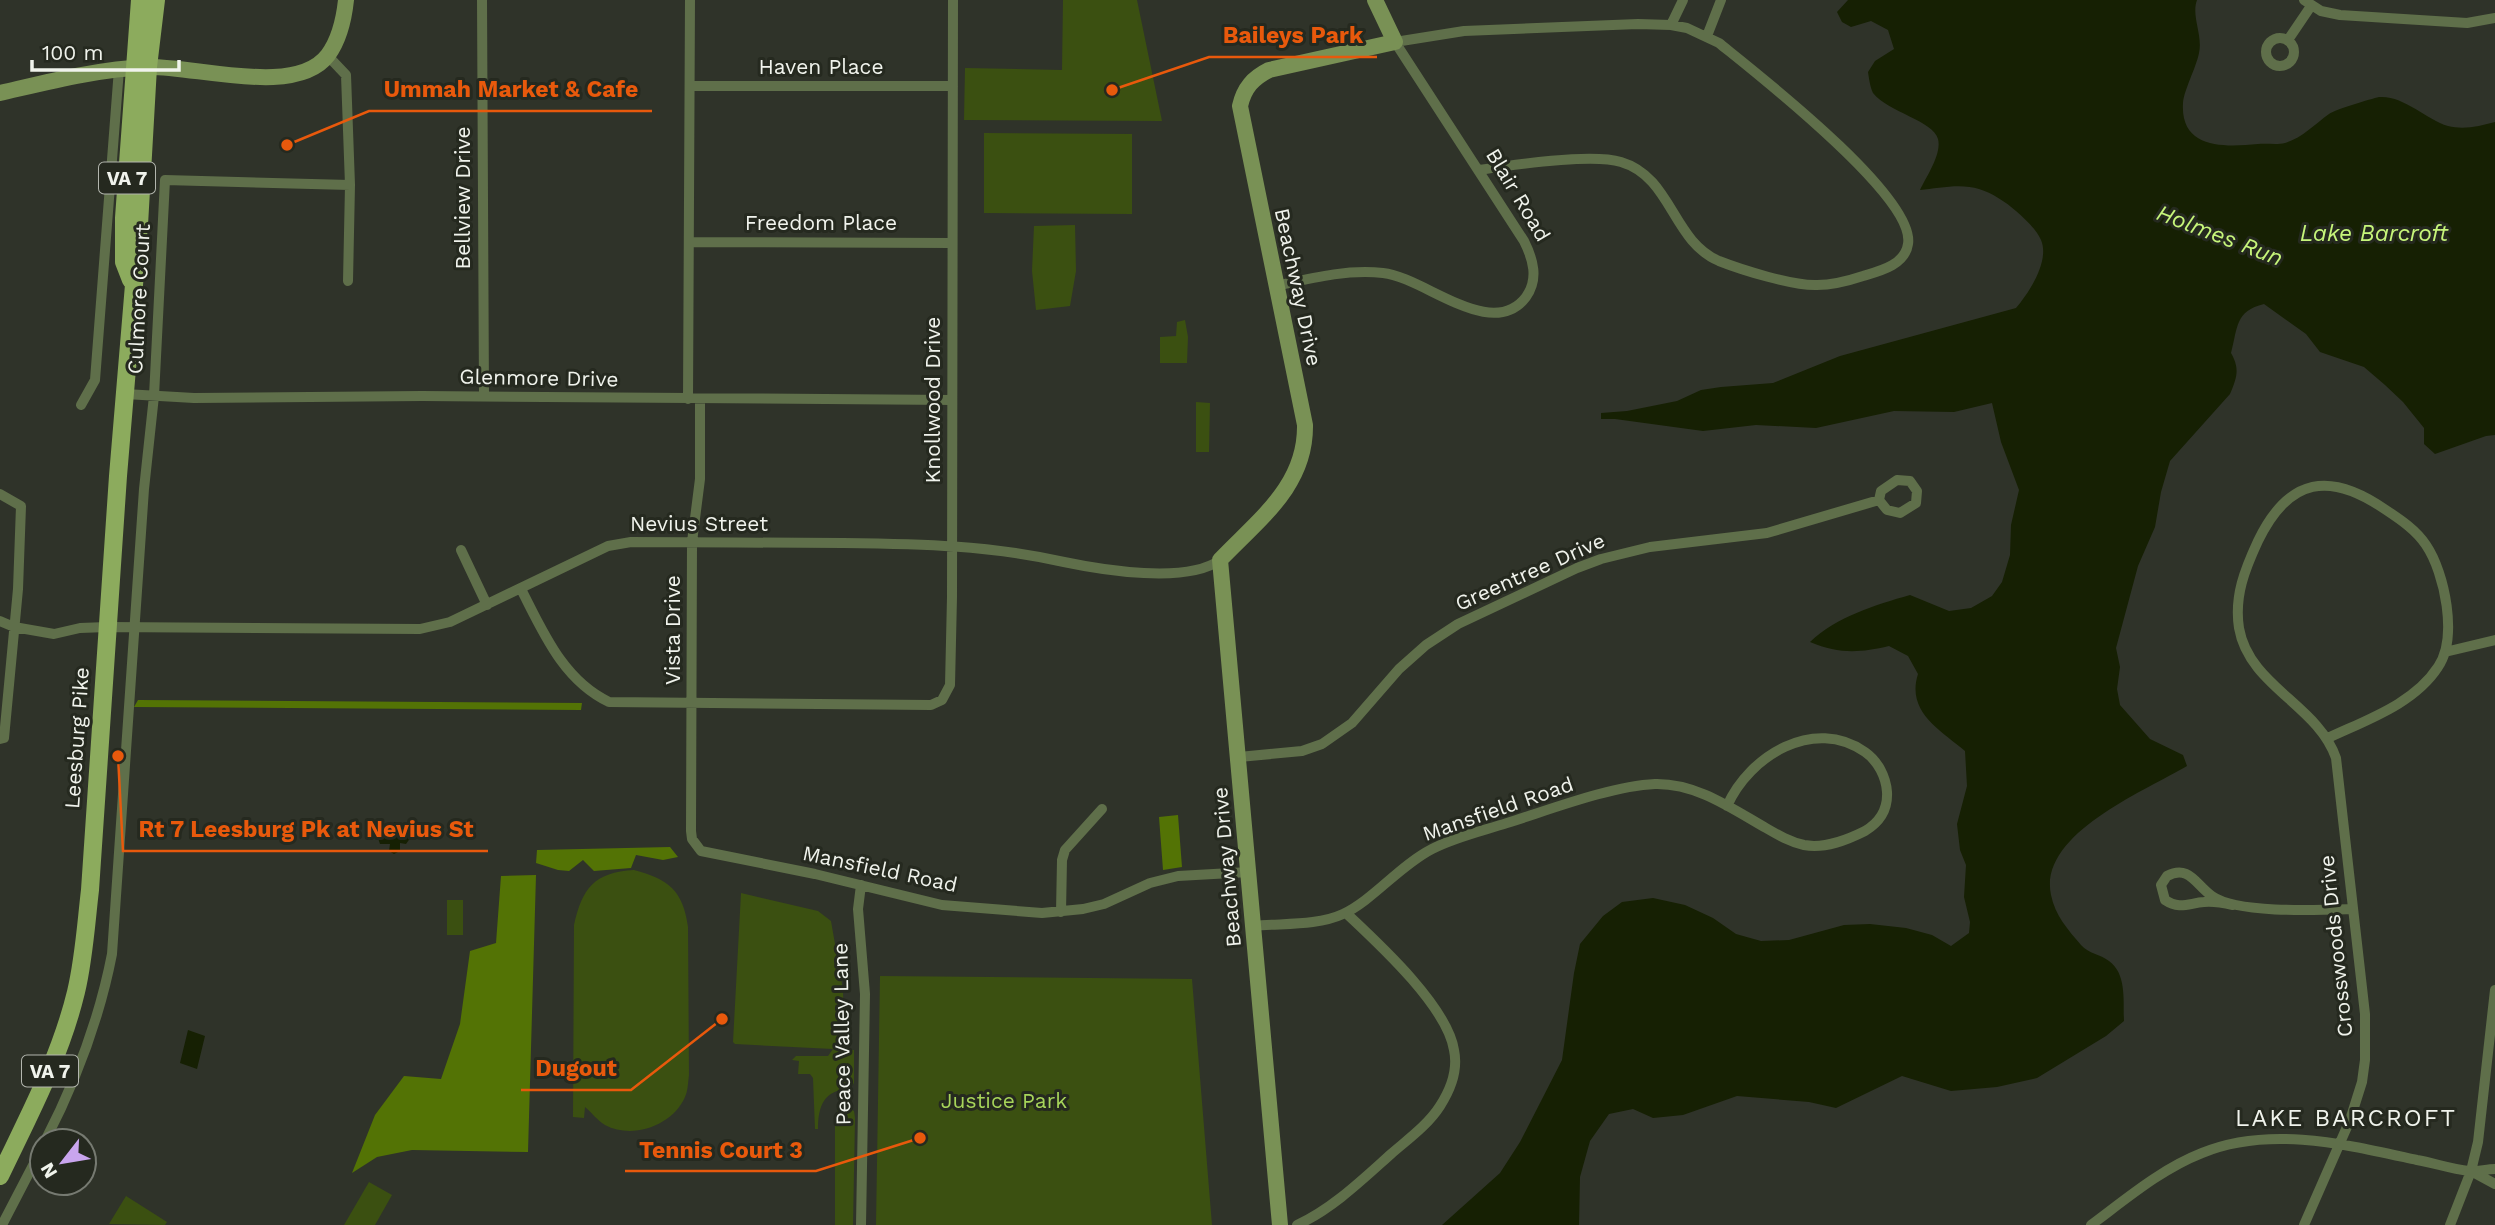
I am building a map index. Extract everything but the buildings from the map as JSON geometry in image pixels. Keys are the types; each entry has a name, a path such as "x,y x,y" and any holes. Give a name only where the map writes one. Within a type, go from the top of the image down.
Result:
{"main road":[{"name":"Leesburg Pike","path":"0,1176 46,1082 60,1046 76,990 90,890 133,287 134,68 140,0"},
{"name":"Leesburg Pike","path":"134,68 156,0"}],"street":[{"path":"0,93 134,68 275,77 302,73 328,56 339,33 346,0"},
{"name":"Bellview Drive","path":"482,0 484,396"},
{"name":"Vista Drive","path":"690,0 689,242 694,399 700,463 692,542 691,831 696,847 708,854"},
{"name":"Knollwood Drive","path":"692,704 931,705 946,696 950,685 953,0"},
{"name":"Blair Road","path":"1276,286 1351,272 1383,273 1411,280 1476,311 1499,313 1524,300 1529,292 1534,275 1524,241 1395,42 1375,0"},
{"path":"1671,25 1683,0"},
{"path":"1707,36 1721,0"},
{"path":"2288,40 2308,3 2340,15 2438,23 2468,23 2495,18"},
{"name":"Beachway Drive","path":"1280,1225 1220,560 1281,496 1295,475 1305,442 1303,413 1240,115 1246,88 1252,80 1269,70 1395,42 1464,31 1638,24 1687,28 1707,36 1729,51 1832,138 1881,191 1903,223 1908,238 1906,251 1891,266 1838,283 1802,284 1749,270 1708,255 1683,229 1652,180 1626,163 1580,160 1479,170"},
{"path":"328,56 346,75 350,185 348,281"},
{"path":"81,405 95,380 134,68"},
{"name":"Haven Place","path":"690,86 953,86"},
{"name":"Culmore Court","path":"153,396 165,180 350,185"},
{"name":"Freedom Place","path":"689,242 953,243"},
{"name":"Glenmore Drive","path":"125,394 194,398 484,396 952,400"},
{"path":"52,1127 82,1063 97,1020 112,954 144,489 153,396"},
{"path":"2330,485 2367,497 2416,533 2426,544 2438,572 2448,628 2445,652 2434,673 2411,695 2328,738 2253,661 2246,649 2239,625 2239,592 2248,561 2272,517 2294,494 2317,486 2330,485"},
{"path":"0,494 21,506 4,738 0,739"},
{"name":"Greentree Drive","path":"1239,757 1303,751 1322,744 1352,723 1399,669 1426,645 1458,624 1577,568 1650,547 1767,533 1879,500"},
{"name":"Nevius Street","path":"0,621 14,627 54,634 80,628 107,627 420,628 450,622 608,546 631,542 951,545 1022,553 1116,572 1138,573 1200,569 1220,560"},
{"path":"461,550 487,604"},
{"path":"521,589 552,649 581,684 595,695 616,704 692,704"},
{"path":"2445,652 2495,640"},
{"name":"Mansfield Road","path":"1254,926 1325,920 1346,913 1389,878 1434,848 1619,789 1657,784 1706,794 1727,806 1786,839 1805,845 1823,846 1847,839 1879,821 1885,811 1886,783 1879,767 1866,752 1847,743 1824,738 1799,741 1777,749 1764,760 1734,790 1727,806"},
{"name":"Crosswoods Drive","path":"2304,1225 2341,1143 2358,1097 2365,1060 2365,1014 2336,758 2328,738"},
{"path":"1061,912 1062,860 1065,850 1102,809"},
{"name":"Mansfield Road","path":"708,854 861,885 942,905 1061,912 1104,904 1160,879 1249,872"},
{"path":"2233,905 2210,895 2188,874 2181,872 2169,874 2161,885 2165,900 2181,907 2218,902 2233,905 2280,908 2353,909"},
{"name":"Peace Valley Lane","path":"861,885 858,909 865,1005 861,1225"},
{"path":"1297,1225 1326,1209 1421,1127 1439,1107 1455,1071 1454,1047 1440,1016 1384,950 1346,913"},
{"path":"2450,1225 2471,1171 2478,1142 2495,990"},
{"path":"2091,1225 2162,1174 2201,1153 2265,1139 2341,1143 2471,1171 2495,1184"},
{"path":"2471,1171 2495,1169"},
{"path":"2,1225 28,1175"}],"green space":[{"path":"1063,0 1137,0 1162,121 964,120 965,68 1062,70"},
{"path":"984,133 1132,134 1132,214 984,213"},
{"path":"1075,225 1076,271 1070,306 1036,310 1032,271 1034,226"},
{"path":"1185,320 1188,337 1187,363 1160,363 1160,337 1176,336 1177,322"},
{"path":"1196,402 1210,403 1209,452 1196,452"},
{"path":"138,700 582,703 581,710 134,707"},
{"path":"1178,815 1182,867 1163,870 1159,817"},
{"path":"670,847 678,857 663,860 636,855 631,868 594,871 583,860 569,871 536,863 537,850"},
{"path":"634,870 665,882 678,895 686,914 689,1075 685,1097 671,1115 651,1127 628,1131 605,1125 585,1107 584,1118 573,1117 574,925 581,902 592,885 609,874"},
{"path":"536,875 528,1152 412,1150 377,1157 352,1173 375,1115 404,1076 441,1079 460,1024 470,951 496,943 501,876"},
{"path":"741,893 818,911 831,921 843,990 844,1037 834,1049 854,1050 854,1083 849,1089 834,1092 824,1101 819,1113 818,1129 815,1129 813,1078 810,1074 798,1074 799,1061 792,1060 796,1056 828,1056 833,1049 733,1042"},
{"path":"447,900 463,900 463,935 447,935"},
{"name":"Justice Park","path":"880,976 1192,979 1212,1225 876,1225"},
{"path":"845,1106 854,1111 855,1118 853,1225 835,1225 835,1116 839,1108"},
{"path":"369,1182 392,1195 375,1225 344,1225"},
{"path":"126,1196 167,1222 165,1225 109,1224"}],"water":[{"name":"Lake Barcroft","path":"1848,0 2197,0 2195,12 2200,46 2184,98 2184,118 2189,130 2197,137 2219,145 2285,143 2303,134 2333,112 2379,97 2406,103 2448,126 2466,128 2495,122 2495,435 2435,454 2424,444 2424,428 2403,402 2364,367 2320,352 2306,334 2264,304 2248,311 2239,321 2231,353 2236,364 2236,373 2230,394 2170,461 2155,527 2138,566 2116,648 2120,667 2117,689 2120,705 2150,739 2183,755 2187,766 2098,817 2077,834 2061,853 2051,873 2051,895 2071,934 2084,948 2109,961 2119,973 2123,988 2124,1021 2106,1036 2037,1078 1997,1087 1951,1091 1902,1076 1836,1108 1809,1102 1737,1096 1683,1115 1653,1118 1633,1109 1609,1114 1590,1141 1580,1177 1579,1225 1442,1225 1500,1173 1520,1142 1562,1060 1580,944 1603,916 1622,902 1653,898 1685,905 1713,918 1736,934 1761,941 1789,940 1844,925 1870,924 1906,928 1932,935 1951,946 1969,933 1970,922 1964,897 1966,865 1960,850 1957,824 1967,786 1965,751 1936,727 1921,710 1916,687 1918,674 1908,656 1889,646 1849,651 1830,649 1810,642 1844,619 1910,595 1949,611 1971,608 1992,596 2002,582 2010,555 2011,525 2019,490 2001,442 1992,403 1954,412 1894,411 1816,428 1756,425 1703,431 1601,419 1601,413 1677,401 1701,390 1773,383 1840,356 2016,308 2027,294 2043,257 2041,240 2030,224 1994,195 1965,186 1920,190 1936,158 1938,139 1928,127 1889,106 1873,93 1868,72 1875,61 1894,49 1888,30 1871,21 1851,27 1842,22 1837,12"},
{"path":"395,822 400,825 399,833 408,833 411,837 406,844 400,843 400,851 394,854 389,851 390,844 380,844 378,838 381,833 389,833 388,827"},
{"path":"188,1030 205,1036 197,1069 180,1063"}],"place":[{"name":"Baileys Park","path":"1112,90"},
{"name":"Ummah Market & Cafe","path":"287,145"},
{"name":"Rt 7 Leesburg Pk at Nevius St","path":"118,756"},
{"name":"Dugout","path":"722,1019"},
{"name":"Tennis Court 3","path":"920,1138"}],"district":[{"name":"LAKE BARCROFT","path":"2346,1118"}],"water label":[{"name":"Holmes Run","path":"2220,235"}]}
